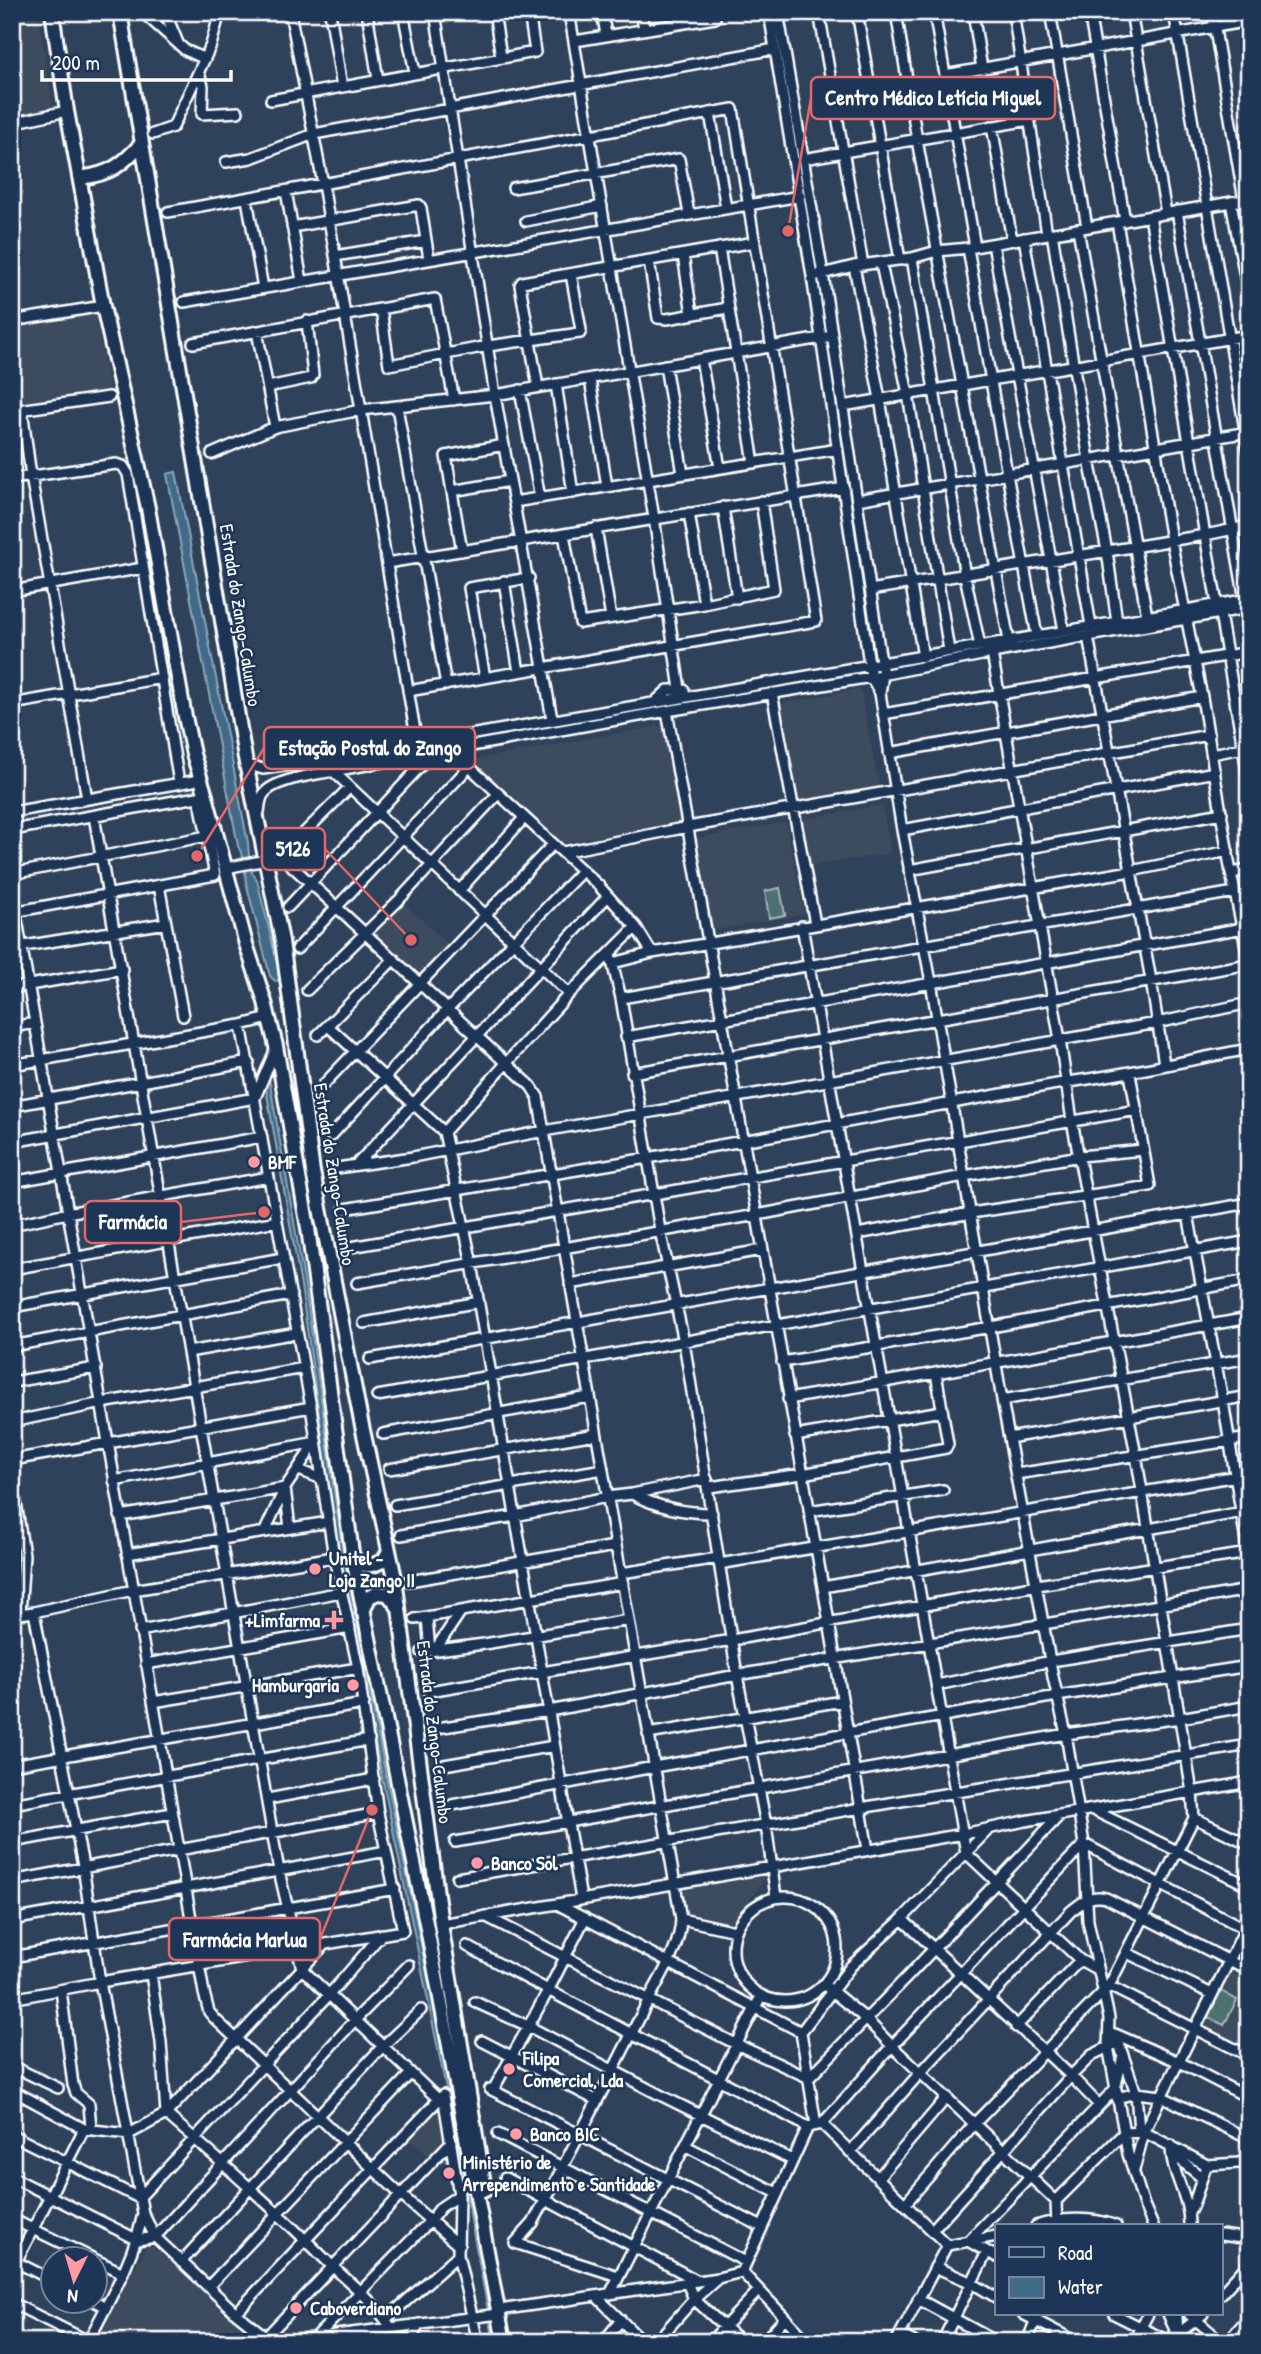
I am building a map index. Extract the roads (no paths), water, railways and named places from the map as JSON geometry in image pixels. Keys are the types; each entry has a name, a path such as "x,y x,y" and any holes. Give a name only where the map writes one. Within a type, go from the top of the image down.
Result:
{"main road":[{"name":"Estrada do Zango-Calumbo","path":"52,12 67,111 103,306 148,508 193,754 276,1046 308,1228 352,1553 363,1614 503,2311 512,2342"},
{"name":"Estrada do Zango-Calumbo","path":"120,12 148,138 245,758 289,982 307,1142 400,1609 441,1924 503,2311 504,2342"},
{"path":"80,178 111,171 148,138"},
{"path":"352,1553 358,1563 367,1566 384,1560 390,1550"},
{"path":"363,1614 369,1597 378,1593 388,1594 400,1609"}],"street":[{"path":"142,12 179,45 205,59"},
{"path":"164,12 179,45"},
{"path":"148,138 173,127 205,59 218,26 220,12"},
{"path":"290,12 323,184 417,743"},
{"path":"330,12 342,87"},
{"path":"368,12 379,80"},
{"path":"403,12 415,73"},
{"path":"435,12 495,395 552,719"},
{"path":"494,12 501,57"},
{"path":"271,100 535,52 529,12"},
{"path":"569,12 680,689"},
{"path":"602,12 606,35"},
{"path":"641,12 644,29"},
{"path":"575,41 644,29 679,17 715,18 715,12"},
{"path":"769,12 800,196 870,665 872,677 880,693"},
{"path":"778,12 843,406 883,675 880,693 895,790 932,982 1002,1400 1073,1773 1084,1844 1088,1921 1098,1970 1105,1988 1109,2018 1108,2046 1116,2094 1133,2171 1152,2224"},
{"path":"818,12 843,152 858,265 923,657"},
{"path":"857,12 900,260"},
{"path":"896,12 1009,641"},
{"path":"934,12 956,133 991,381 1037,636"},
{"path":"973,12 982,68"},
{"path":"1013,12 1117,622"},
{"path":"1050,12 1102,361 1147,616"},
{"path":"632,1073 1249,963 1246,927 1231,873 1209,735 1139,355 1088,12"},
{"path":"1131,12 1166,213"},
{"path":"1174,12 1249,453"},
{"path":"812,276 858,265 881,264 937,251 972,248 1246,199 1212,12"},
{"path":"945,75 1249,21"},
{"path":"226,162 251,158 314,134 775,49"},
{"path":"199,73 203,86 202,114 238,112"},
{"path":"168,212 733,109 816,621 408,691"},
{"path":"12,123 67,111"},
{"path":"710,113 726,208"},
{"path":"803,159 1030,120"},
{"path":"992,127 1012,240"},
{"path":"513,188 679,159 689,214"},
{"path":"286,191 302,281"},
{"path":"184,302 800,196"},
{"path":"247,199 263,288"},
{"path":"1231,202 1249,299"},
{"path":"292,227 419,205 429,259"},
{"path":"526,221 602,206"},
{"path":"1178,211 1249,619"},
{"path":"1150,216 1218,609 1246,747 1249,782"},
{"path":"1024,239 1091,626"},
{"path":"335,256 426,241"},
{"path":"538,387 520,284 755,242"},
{"path":"993,244 1064,631"},
{"path":"719,248 754,463"},
{"path":"682,255 692,314"},
{"path":"912,258 965,576 980,646"},
{"path":"649,261 659,317 667,319 728,308"},
{"path":"881,264 908,394 948,651"},
{"path":"380,309 389,365 581,332 571,274"},
{"path":"193,343 435,299 454,400"},
{"path":"12,321 103,306"},
{"path":"268,387 311,378 307,321"},
{"path":"257,331 275,427"},
{"path":"212,454 275,427 361,410 495,395 832,335"},
{"path":"843,406 1249,335"},
{"path":"701,359 720,468"},
{"path":"665,365 683,474"},
{"path":"590,379 607,487"},
{"path":"556,384 573,492"},
{"path":"520,390 540,498"},
{"path":"87,799 17,410 109,397"},
{"path":"397,407 446,685"},
{"path":"857,500 1247,432"},
{"path":"461,551 447,455 504,445"},
{"path":"514,502 838,449"},
{"path":"12,479 116,464 123,466 128,474 179,783"},
{"path":"452,491 510,481"},
{"path":"387,563 844,488"},
{"path":"564,534 578,621 582,623 704,604 774,589 761,501"},
{"path":"723,507 737,598"},
{"path":"690,513 704,604"},
{"path":"870,590 1025,566 1249,526"},
{"path":"596,528 611,618"},
{"path":"12,591 143,568"},
{"path":"485,678 470,587 528,578"},
{"path":"504,582 519,672"},
{"path":"259,828 260,803 267,790 282,782 667,711 883,675 1247,604"},
{"path":"245,758 249,765 263,769 923,657 1147,616 1185,615"},
{"path":"1088,636 1152,980 1164,1065"},
{"path":"883,714 1249,652"},
{"path":"905,2204 975,2123 1105,1988 1128,1952 1194,1818 1192,1791 1136,1455 1072,1121 1068,1082 1004,733 992,653"},
{"path":"12,704 162,678"},
{"path":"656,701 668,690 680,689 699,694"},
{"path":"772,693 815,924"},
{"path":"889,753 1202,697"},
{"path":"667,711 868,1850"},
{"path":"563,852 688,827 1209,735"},
{"path":"1212,754 1246,747"},
{"path":"452,750 608,896 636,927 652,953"},
{"path":"288,907 433,753"},
{"path":"297,949 469,767"},
{"path":"333,771 569,995"},
{"path":"902,830 1215,772"},
{"path":"12,812 193,781"},
{"path":"349,788 281,856 537,1093 544,1131 681,1919 679,1935 649,2000 546,2199 531,2226 515,2243 618,2276"},
{"path":"307,990 365,934 498,794"},
{"path":"12,830 203,796 215,875 14,912"},
{"path":"909,870 1222,813"},
{"path":"94,816 279,1871 296,1950 302,1969 439,2100"},
{"path":"459,891 524,818"},
{"path":"12,874 208,836"},
{"path":"324,1084 553,844"},
{"path":"612,959 1131,871 1227,851"},
{"path":"226,868 266,860"},
{"path":"1231,873 1249,870"},
{"path":"331,1136 448,1009 582,871"},
{"path":"159,885 183,1016"},
{"path":"12,891 17,948 35,1023 209,2012 289,2091 430,2221 458,2251"},
{"path":"621,998 1235,892"},
{"path":"356,1166 608,896"},
{"path":"17,948 166,923"},
{"path":"802,926 966,1853 1080,1960 1098,1970"},
{"path":"444,1132 505,1062 569,995 612,959 636,927"},
{"path":"626,1037 1246,927"},
{"path":"318,1035 394,958"},
{"path":"612,959 621,998 653,1193 684,1342 718,1561 776,1897"},
{"path":"12,988 122,969"},
{"path":"337,1168 1157,1023 1249,1003"},
{"path":"12,1065 269,1018"},
{"path":"12,1027 35,1023"},
{"path":"12,1999 403,1931 379,1813 358,1668 334,1557 311,1407 241,1025"},
{"path":"328,1026 444,1132 458,1189 479,1302 581,1899"},
{"path":"256,1098 276,1046"},
{"path":"344,1209 648,1158 1068,1082 1130,1074 1249,1049"},
{"path":"12,1106 248,1062"},
{"path":"857,1234 971,1213 1150,1186 1130,1074"},
{"path":"12,1142 256,1098"},
{"path":"351,1247 1137,1110"},
{"path":"12,1182 262,1137"},
{"path":"357,1283 757,1215 1080,1156 1143,1150"},
{"path":"12,1225 269,1177"},
{"path":"370,1359 1249,1203"},
{"path":"429,1691 1037,1585 1154,1566 1248,1555 1245,1512 1235,1476 1188,1214"},
{"path":"12,1269 277,1221"},
{"path":"377,1396 1249,1241"},
{"path":"570,1284 762,1250"},
{"path":"12,1307 283,1258"},
{"path":"782,1362 1249,1280"},
{"path":"12,1346 291,1295"},
{"path":"364,1323 479,1302"},
{"path":"788,1399 1249,1318"},
{"path":"188,1352 297,1333"},
{"path":"1002,1400 1249,1358"},
{"path":"12,1382 96,1368"},
{"path":"12,1423 102,1403 304,1368"},
{"path":"401,1535 607,1497 802,1474 946,1448 948,1444 936,1373"},
{"path":"1009,1438 1249,1396"},
{"path":"383,1434 589,1397"},
{"path":"12,1460 311,1407"},
{"path":"795,1436 942,1411"},
{"path":"389,1469 596,1434"},
{"path":"1016,1474 1249,1438"},
{"path":"114,1481 208,1465 316,1442"},
{"path":"265,1531 285,1488 316,1442"},
{"path":"395,1506 603,1469"},
{"path":"299,1470 322,1479"},
{"path":"415,1619 718,1561 815,1548 1249,1474"},
{"path":"12,1476 23,1545 16,1614 133,1590 334,1557"},
{"path":"120,1516 285,1488"},
{"path":"285,1488 290,1528"},
{"path":"808,1511 943,1490"},
{"path":"632,1494 674,1509 712,1513"},
{"path":"823,1587 1245,1512"},
{"path":"127,1554 329,1522"},
{"path":"408,1581 615,1546"},
{"path":"437,1728 1249,1590"},
{"path":"140,1631 341,1592"},
{"path":"429,1651 461,1611"},
{"path":"34,1612 90,1905 100,1982 130,2134 139,2199 155,2237 181,2262 266,2337 282,2342 335,2338 474,2318 742,2272"},
{"path":"427,1617 429,1651"},
{"path":"429,1651 629,1620"},
{"path":"146,1664 350,1628"},
{"path":"937,1685 1051,1661 1249,1629"},
{"path":"452,1805 1057,1696 1249,1666"},
{"path":"153,1702 358,1668"},
{"path":"649,1734 842,1701"},
{"path":"12,1765 364,1704"},
{"path":"455,1842 1066,1734 1249,1706"},
{"path":"12,1804 369,1740"},
{"path":"457,1878 1249,1745"},
{"path":"444,1765 554,1746"},
{"path":"268,1799 374,1779"},
{"path":"441,1924 963,1835 1091,1809 1249,1782"},
{"path":"1091,1809 1249,1886"},
{"path":"12,1842 172,1813"},
{"path":"12,1881 379,1813"},
{"path":"809,2078 1060,1815"},
{"path":"1194,1818 1249,1844"},
{"path":"815,2125 801,2032 827,1988 838,1956 837,1939 832,1924 822,1911 808,1901 776,1897 760,1902 747,1912 735,1931 733,1958 738,1973 748,1986 761,1996 787,2001 801,1999 827,1988 902,1919 988,1829"},
{"path":"1084,1844 1248,1927 1142,2132 1133,2171"},
{"path":"742,2272 792,2160 815,2125 1084,1844"},
{"path":"12,1920 386,1851"},
{"path":"12,1957 395,1889"},
{"path":"850,2152 1071,1911 1087,1898 1106,1898 1249,1971"},
{"path":"557,1904 801,2032"},
{"path":"485,1916 736,2044 809,2078"},
{"path":"585,1918 513,2057 491,2090 762,2227"},
{"path":"681,1919 735,1931"},
{"path":"902,1919 1099,2105"},
{"path":"139,2199 328,1996 382,1934"},
{"path":"12,2090 87,2129 130,2134 166,2114 325,1944"},
{"path":"467,1946 548,1992 815,2125 850,2152 947,2245"},
{"path":"1128,1952 1212,1994"},
{"path":"1016,2026 1080,1960"},
{"path":"12,2177 138,2240 155,2237 355,2020 410,1965"},
{"path":"151,1974 161,2042 166,2114 280,2213 360,2292 391,2328"},
{"path":"827,1988 866,2019 1056,2201 1057,2223 1095,2221 1108,2224"},
{"path":"1105,1988 1249,2056"},
{"path":"38,2275 14,2266 67,2162 87,2129 89,2104 76,2092 73,2085 61,1990"},
{"path":"610,2294 761,1996"},
{"path":"475,2002 528,2026 792,2160"},
{"path":"181,2262 421,2010"},
{"path":"1109,2018 1136,2093 1142,2132"},
{"path":"932,2230 1071,2076 1092,2055 1117,2038"},
{"path":"1117,2038 1179,2062 1249,2098"},
{"path":"482,2041 596,2100"},
{"path":"1116,2094 1123,2056"},
{"path":"12,2066 58,2088"},
{"path":"208,2287 410,2074"},
{"path":"968,2241 1099,2105 1116,2094 1161,2096 1249,2139"},
{"path":"236,2313 443,2095 459,2194 458,2251 478,2342"},
{"path":"878,2178 947,2097"},
{"path":"1056,2201 1124,2133 1142,2132 1207,2165 1239,2163 1249,2158"},
{"path":"498,2134 746,2262"},
{"path":"12,2135 139,2199"},
{"path":"266,2337 451,2142"},
{"path":"686,2146 778,2193"},
{"path":"1171,2149 1201,2177"},
{"path":"1171,2149 1190,2211 1189,2224"},
{"path":"1190,2211 1207,2165"},
{"path":"505,2178 698,2281"},
{"path":"315,2338 441,2207 459,2194"},
{"path":"108,2303 138,2240 143,2213"},
{"path":"12,2219 123,2273"},
{"path":"1222,2235 1249,2239"},
{"path":"947,2245 995,2236"},
{"path":"968,2241 995,2256"},
{"path":"914,2342 898,2338 947,2245"},
{"path":"386,2319 458,2251"},
{"path":"942,2342 987,2252"},
{"path":"1222,2293 1249,2263"},
{"path":"936,2267 995,2297"},
{"path":"742,2272 808,2342"},
{"path":"656,2342 694,2299 718,2278"},
{"path":"687,2283 694,2299 741,2342"},
{"path":"710,2342 759,2290"},
{"path":"596,2296 643,2342"},
{"path":"918,2299 997,2342"},
{"path":"12,2303 88,2342 101,2316"},
{"path":"1118,2316 1170,2342"},
{"path":"1133,2342 1146,2316"},
{"path":"1169,2316 1178,2338"},
{"path":"1177,2316 1178,2338"},
{"path":"1178,2338 1196,2316 1224,2342 1249,2317"},
{"path":"1027,2342 1036,2317 1077,2342"},
{"path":"763,2342 785,2318"},
{"path":"603,2342 621,2320"},
{"path":"410,2342 419,2324"}],"water":[{"path":"176,472 248,843 250,869 257,880 280,974 279,980 275,981 270,976 246,882 244,859 238,846 167,474"},
{"path":"269,1078 305,1285 341,1540 385,1771 450,2082 497,2342 494,2342 337,1541 301,1286 265,1083"}],"place":[{"name":"Centro Médico Letícia Miguel","path":"788,231"},
{"name":"Estação Postal do Zango","path":"197,856"},
{"name":"5126","path":"411,940"},
{"name":"BMF","path":"254,1162"},
{"name":"Farmácia","path":"264,1212"},
{"name":"Unitel - Loja Zango II","path":"315,1569"},
{"name":"+Limfarma","path":"334,1620"},
{"name":"Hamburgaria","path":"353,1685"},
{"name":"Farmácia Marlua","path":"372,1810"},
{"name":"Banco Sol","path":"477,1863"},
{"name":"Filipa Comercial, Lda","path":"509,2069"},
{"name":"Banco BIC","path":"516,2134"},
{"name":"Ministério de Arrependimento e Santidade","path":"449,2173"},
{"name":"Caboverdiano","path":"296,2308"}]}
